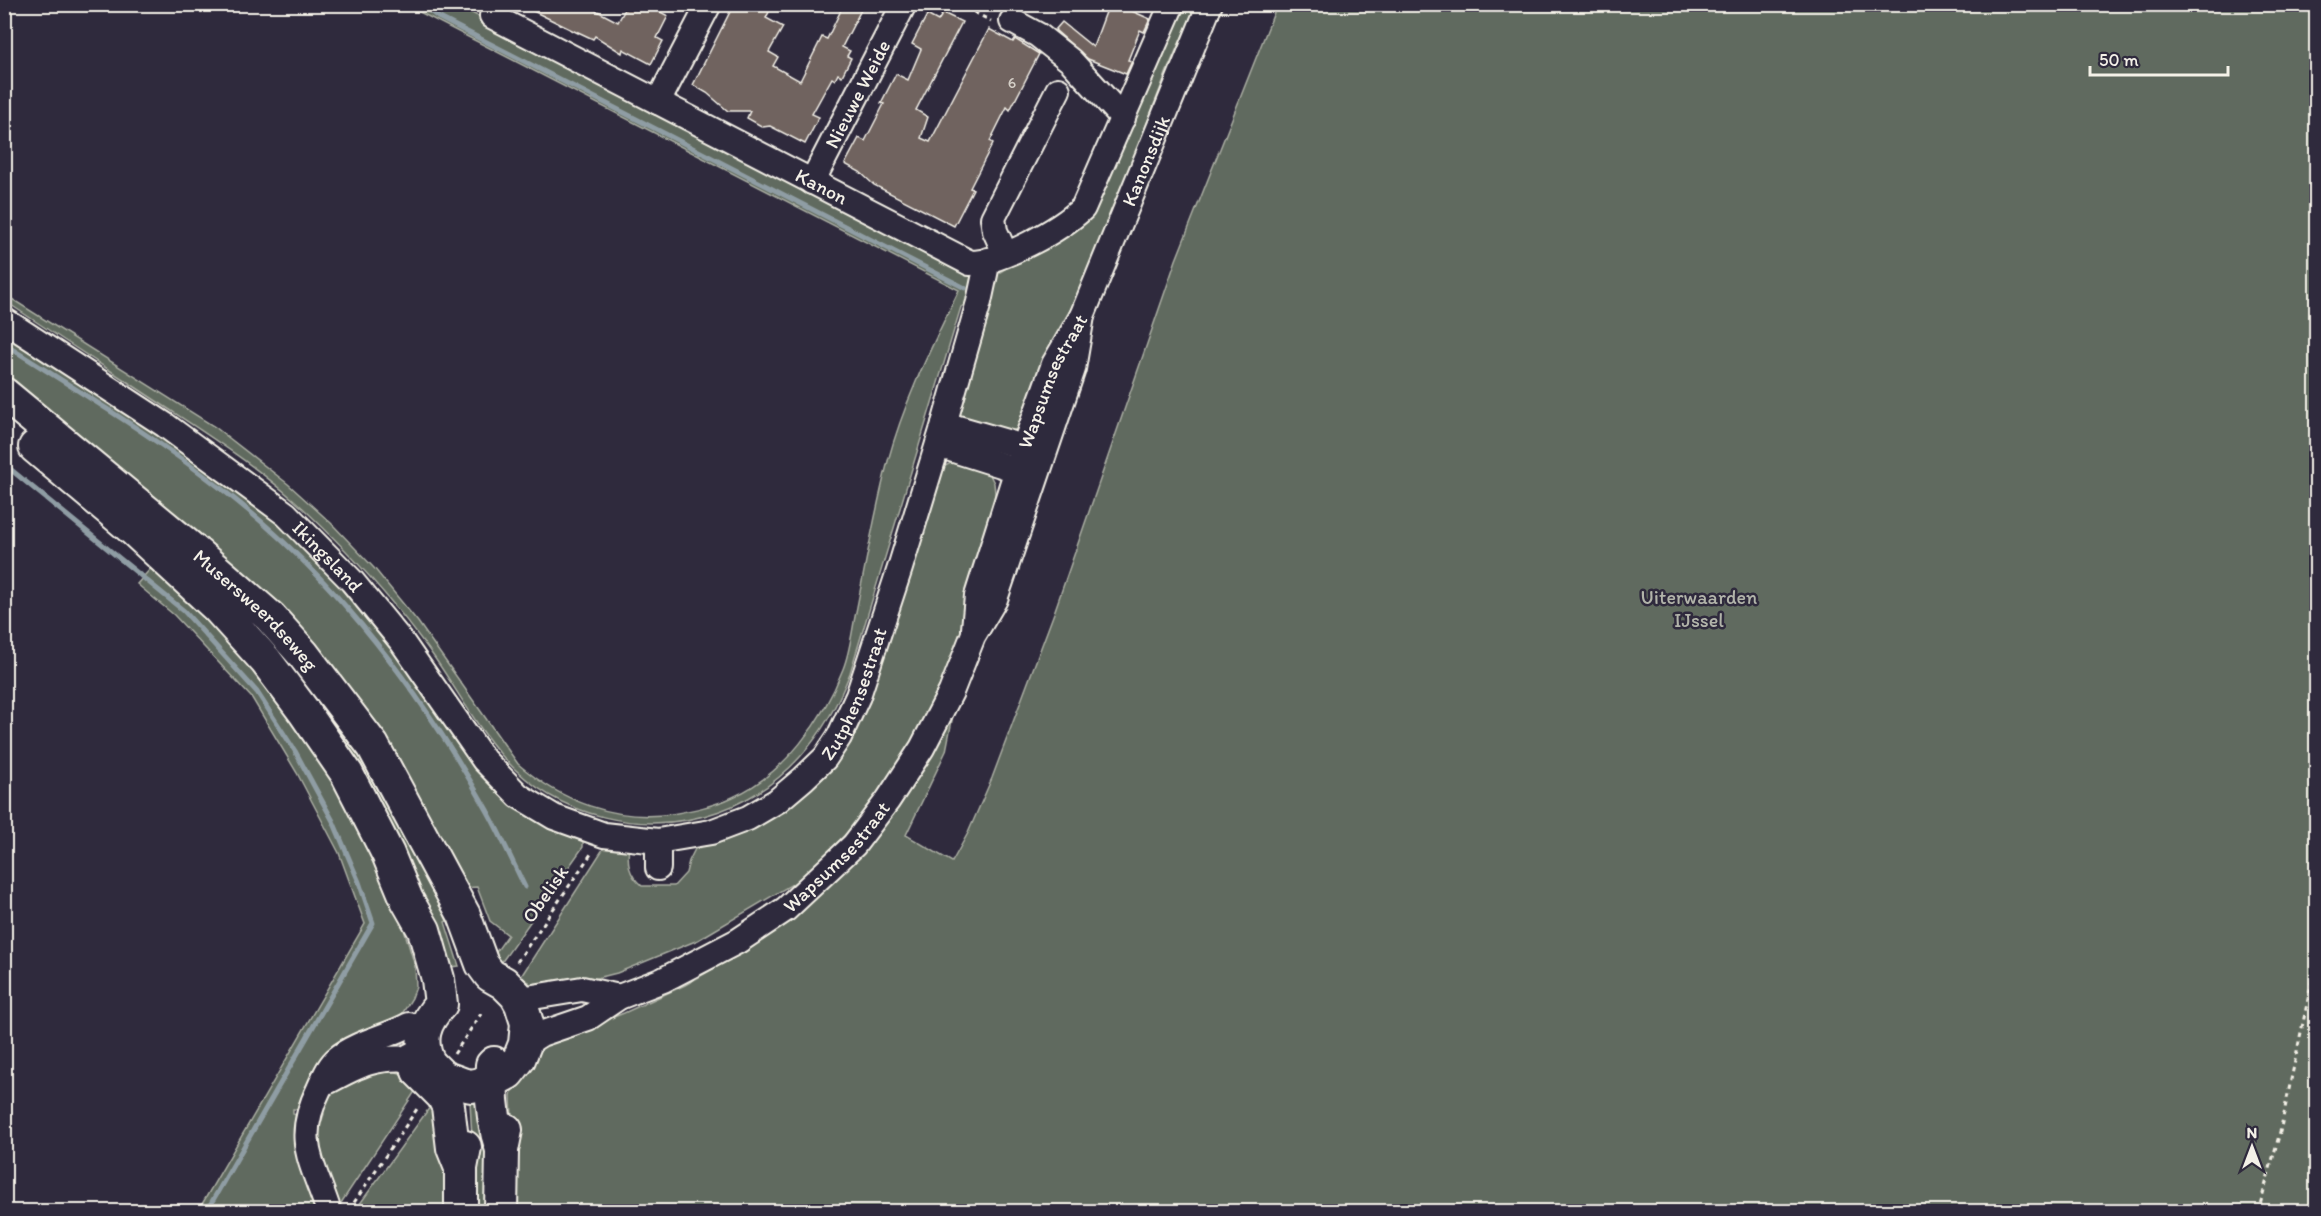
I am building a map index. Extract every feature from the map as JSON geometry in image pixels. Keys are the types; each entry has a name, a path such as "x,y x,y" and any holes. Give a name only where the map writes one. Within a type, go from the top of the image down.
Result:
{"main road":[{"name":"Musersweerdseweg","path":"4,394 194,550 270,617 303,654 373,746 410,810 464,915 482,964 505,1001"},
{"name":"Musersweerdseweg","path":"4,422 135,531 217,607 266,661 347,774 388,854 407,900 424,972 433,990"},
{"path":"464,983 505,1001 519,1059 499,1078 471,1086 434,1074 408,1042 409,1025 415,1008 433,990 464,983"},
{"path":"433,990 441,1004 429,1018 423,1036 425,1054 448,1106 453,1148 460,1168 461,1212"},
{"path":"499,1078 504,1094 506,1132 502,1150 501,1212"}],"street":[{"name":"Kanon","path":"497,4 492,16 964,261 979,263 996,256"},
{"path":"658,102 708,4"},
{"name":"Nieuwe Weide","path":"812,182 904,4"},
{"name":"Kanonsdijk","path":"996,256 1033,242 1068,221 1083,208 1172,4"},
{"name":"Kanonsdijk","path":"1082,316 1210,4"},
{"path":"1012,21 1038,35 1071,61 1123,118"},
{"path":"996,256 993,218 1058,90"},
{"name":"Zutphensestraat","path":"604,835 658,841 711,832 748,818 777,801 825,758 849,717 858,696 941,435 979,302 996,256"},
{"name":"Wapsumsestraat","path":"973,636 977,596 1021,458 1054,364 1082,316"},
{"name":"Wapsumsestraat","path":"505,1001 541,1034 588,1018 619,997 663,980 738,941 786,909 847,851 888,800 922,748 951,692 973,636 995,598 1072,369 1082,316"},
{"name":"Ikingsland","path":"4,320 165,425 286,514 352,581 402,642 496,774 519,796 535,807 573,825 604,835"},
{"path":"941,435 1041,466"},
{"path":"658,841 658,868"},
{"path":"505,1001 582,989 619,997"},
{"path":"329,1212 307,1149 305,1132 307,1114 337,1058 355,1047 391,1035 409,1025"},
{"path":"320,1087 354,1066 388,1058 434,1074"}],"path":[{"path":"958,4 990,21 1003,19 1012,21"},
{"name":"Obelisk","path":"348,1212 434,1074 505,1001 604,835"},
{"path":"2258,1212 2280,1132 2316,961"}],"green space":[{"path":"406,5 458,5 457,8 468,11 832,200 835,207 954,269 962,267 973,274 974,298 961,307 850,673 840,696 829,718 815,738 783,774 764,789 720,811 691,819 662,823 633,822 604,817 576,808 526,779 493,745 434,657 397,608 354,559 308,513 274,483 220,443 5,301 4,294 215,427 288,484 331,523 374,568 418,622 518,764 552,789 590,806 630,815 651,816 672,814 718,803 752,787 769,775 800,744 813,726 825,708 843,669 888,461 919,374 959,290"},
{"path":"1178,5 1196,5 1167,71 1093,263 1025,424 1009,433 963,428 954,408 997,274 1076,223"},
{"name":"Uiterwaarden IJssel","path":"1277,5 2316,5 2316,1211 512,1212 511,1096 513,1085 536,1048 624,1013 685,985 744,951 804,908 858,856 894,812 928,762 953,715 946,751 906,835 952,862 968,833 992,778 1054,613 1176,260"},
{"path":"4,328 196,454 320,557 438,702 583,841 583,847 501,963 494,955 508,935 490,921 477,887 462,888 376,731 5,387"},
{"path":"953,462 982,468 990,475 994,483 991,526 986,546 956,652 925,719 891,777 855,824 806,876 698,940 617,973 573,984 527,987 529,982 520,978 605,846 629,846 630,868 642,886 674,886 686,873 695,849 703,846 708,839 809,782 943,467"},
{"path":"159,559 177,575 334,770 402,923 415,966 416,987 402,1014 395,1022 310,1081 298,1109 293,1109 293,1114 297,1115 320,1211 198,1211 365,924 339,853 297,773 252,698 174,615 137,584"},
{"path":"296,662 347,729 427,872 447,921 445,922 459,966 450,967 320,708 290,666"},
{"path":"389,1069 410,1077 406,1082 416,1090 337,1209 317,1155 317,1119 322,1120 324,1114 318,1112 341,1085 365,1075"},
{"path":"484,1101 487,1127 487,1211 476,1211 470,1102"},
{"path":"430,1107 435,1118 441,1116 449,1211 354,1212"}],"building":[{"path":"519,4 584,4 618,22 628,4 646,4 668,16 657,38 663,41 651,64 623,49 622,53 595,36 593,39 578,33"},
{"path":"734,4 773,4 766,18 783,27 769,52 778,57 773,66 800,81 822,37 827,39 844,4 864,4 842,47 850,51 847,56 851,58 842,76 838,74 835,80 832,78 812,114 819,117 805,144 770,126 763,127 747,118 750,111 728,111 707,93 693,85"},
{"path":"1109,4 1116,4 1150,19 1144,32 1140,30 1128,60 1132,61 1126,74 1088,59 1055,30 1062,22 1093,47"},
{"path":"943,13 962,22 916,110 928,117 921,138 930,142 989,29 1013,42 1015,39 1039,54 1010,110 1007,107 990,141 993,143 954,226 874,185 860,172 845,164 859,138 865,141 896,74 908,80 921,49 912,44 927,15 938,21"}],"waterway":[{"path":"421,4 438,17 965,288"},
{"path":"4,344 115,414 197,470 263,523 302,559 371,636 433,721 487,810 525,887"},
{"path":"4,464 184,611 257,692 295,751 333,821 359,882 373,923 206,1212"}]}
